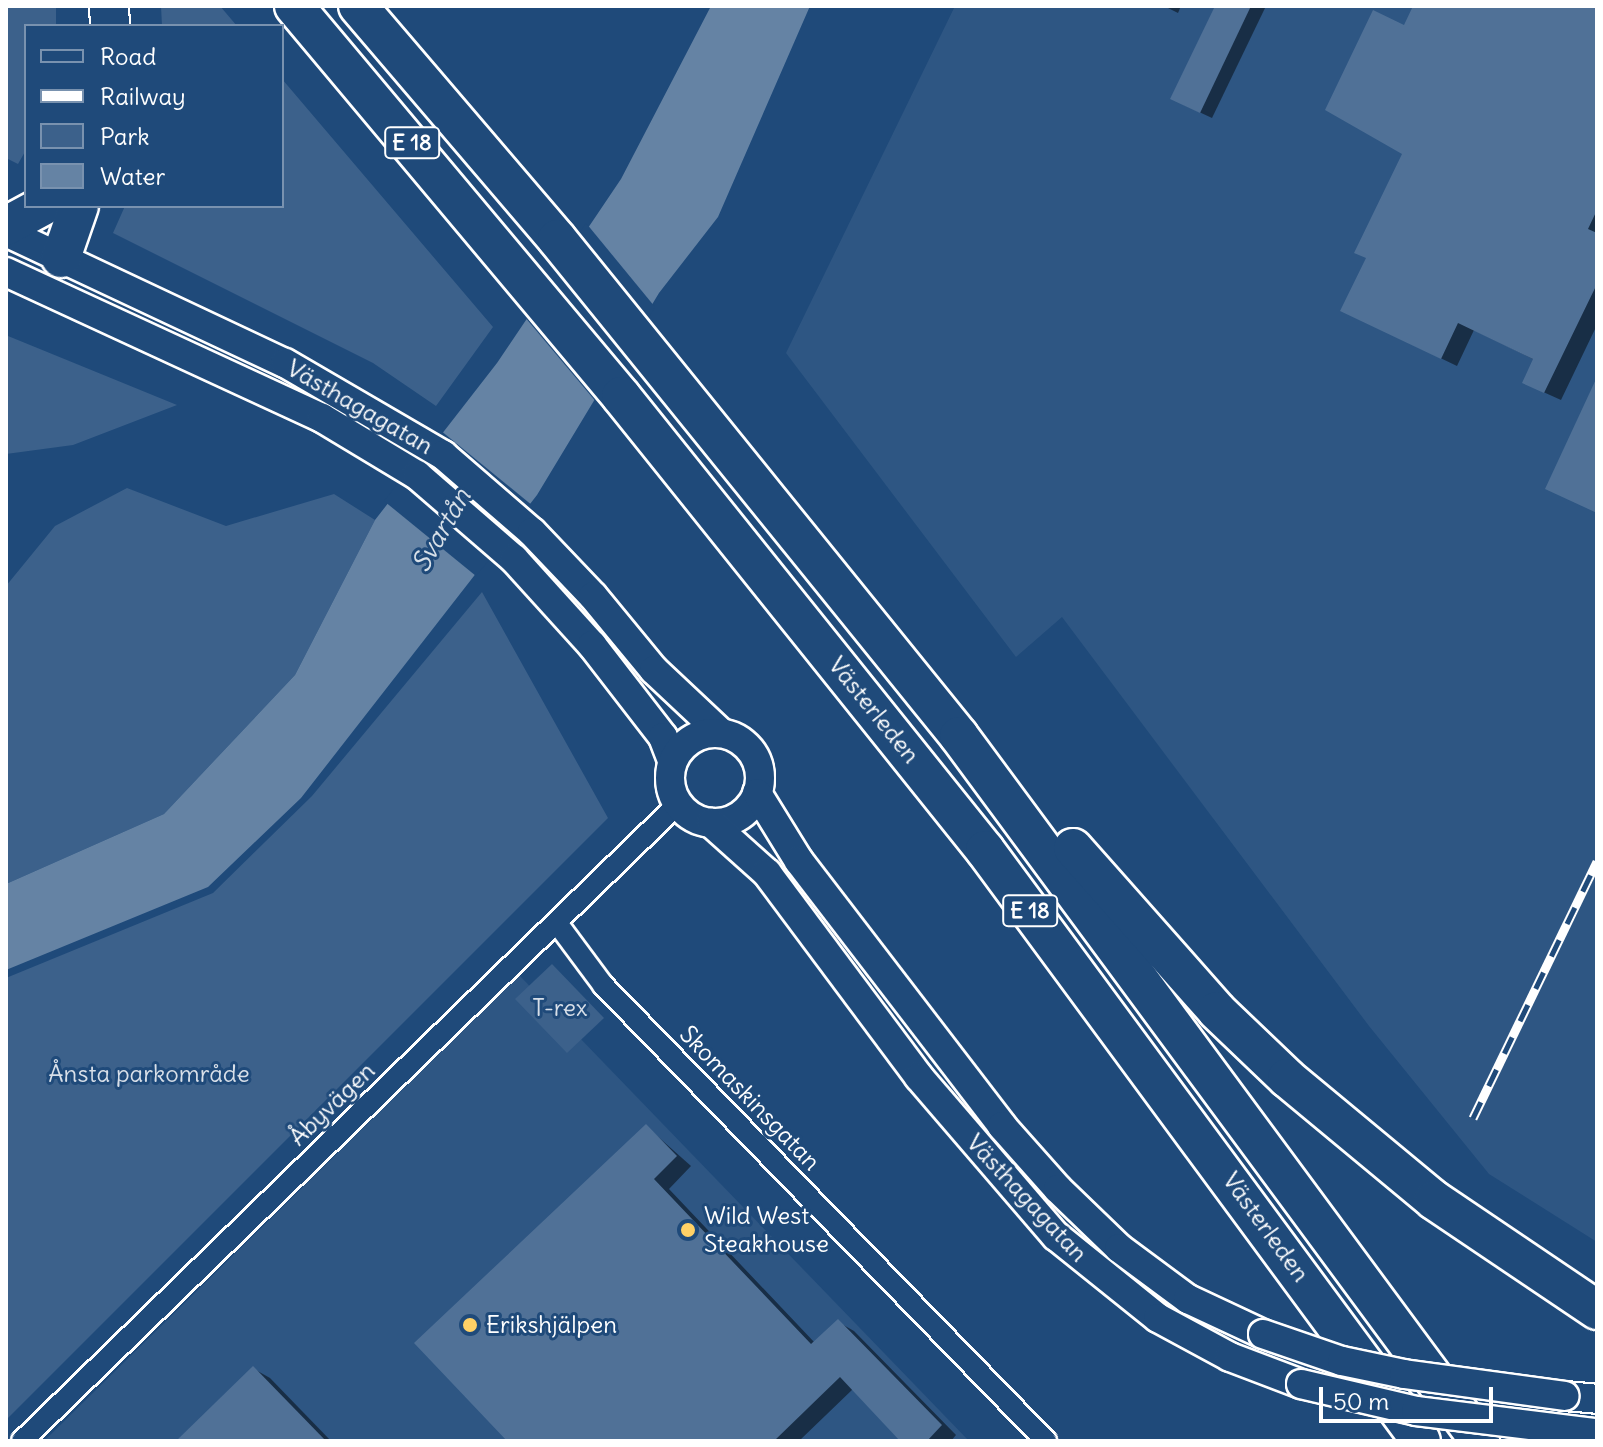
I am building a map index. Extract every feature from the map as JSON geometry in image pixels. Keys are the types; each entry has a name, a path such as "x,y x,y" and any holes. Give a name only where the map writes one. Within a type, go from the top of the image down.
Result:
{"highway":[{"name":"Västerleden","path":"294,6 528,282 985,850 1421,1441"},
{"name":"Västerleden","path":"358,6 557,239 959,736 1480,1441"},
{"path":"6,229 40,208"},
{"path":"51,254 78,208"},
{"name":"E 18","path":"959,736 992,750 1152,941 1287,1078 1434,1200 1597,1310"}],"main road":[{"name":"Västhagagatan","path":"6,229 51,254 285,363 408,432 469,476 532,532 593,596 654,670 721,733"},
{"path":"51,254 73,304"},
{"name":"Västhagagatan","path":"18,278 322,418 391,458 467,513 514,559 592,645 668,749"},
{"path":"721,733 743,742 754,755 760,777 757,793 741,815 711,823 688,815 678,804 670,785 668,749 694,737 721,733"},
{"name":"Västhagagatan","path":"757,793 799,861 1002,1126 1058,1189 1119,1248 1188,1299 1263,1334 1373,1367 1597,1399"},
{"name":"Västhagagatan","path":"711,823 767,873 919,1077 1056,1236 1158,1318 1230,1357 1301,1384 1416,1411 1595,1433"}],"street":[{"name":"Åbyvägen","path":"22,1441 678,804"},
{"name":"Skomaskinsgatan","path":"557,923 603,985 1046,1441"}],"shaded area":[{"path":"955,6 1597,6 1597,1242 1489,1174 1369,1026 1062,617 1016,657 786,353"},
{"path":"519,975 969,1441 44,1441"}],"green space":[{"path":"6,6 56,6 56,24 24,24 24,154 18,164 6,158"},
{"path":"161,6 220,6 235,24 162,24"},
{"path":"284,81 493,327 436,406 373,363 113,233 124,208 284,208"},
{"path":"6,335 177,405 73,445 6,454"},
{"path":"127,488 226,526 334,494 375,520 295,675 164,814 6,884 6,586 55,526"},
{"name":"Ånsta parkområde","path":"482,592 608,818 6,1420 6,978 213,893 312,796"},
{"name":"T-rex","path":"552,964 604,1018 567,1053 515,999"}],"water":[{"name":"Svartån","path":"711,6 810,6 718,217 659,293 537,495 301,798 208,887 6,970 6,884 164,814 295,675 375,520 497,363 621,179"}],"pier":[{"path":"586,223 655,307 597,403 524,316"},
{"path":"440,430 533,506 476,576 384,501"}],"building":[{"path":"1215,6 1251,6 1200,113 1170,99"},
{"path":"1413,6 1597,6 1597,210 1588,229 1597,233 1597,284 1544,393 1522,383 1533,359 1458,323 1441,359 1340,311 1366,258 1354,253 1402,154 1325,110 1373,10 1404,25"},
{"path":"1597,377 1597,513 1545,489"},
{"path":"646,1124 677,1156 654,1179 811,1344 838,1319 942,1425 927,1441 900,1441 840,1377 774,1441 507,1441 414,1343"},
{"path":"253,1366 326,1441 176,1441"}],"railway":[{"path":"1473,1118 1597,861"}],"place":[{"name":"Wild West Steakhouse","path":"688,1230"},
{"name":"Erikshjälpen","path":"470,1325"}]}
